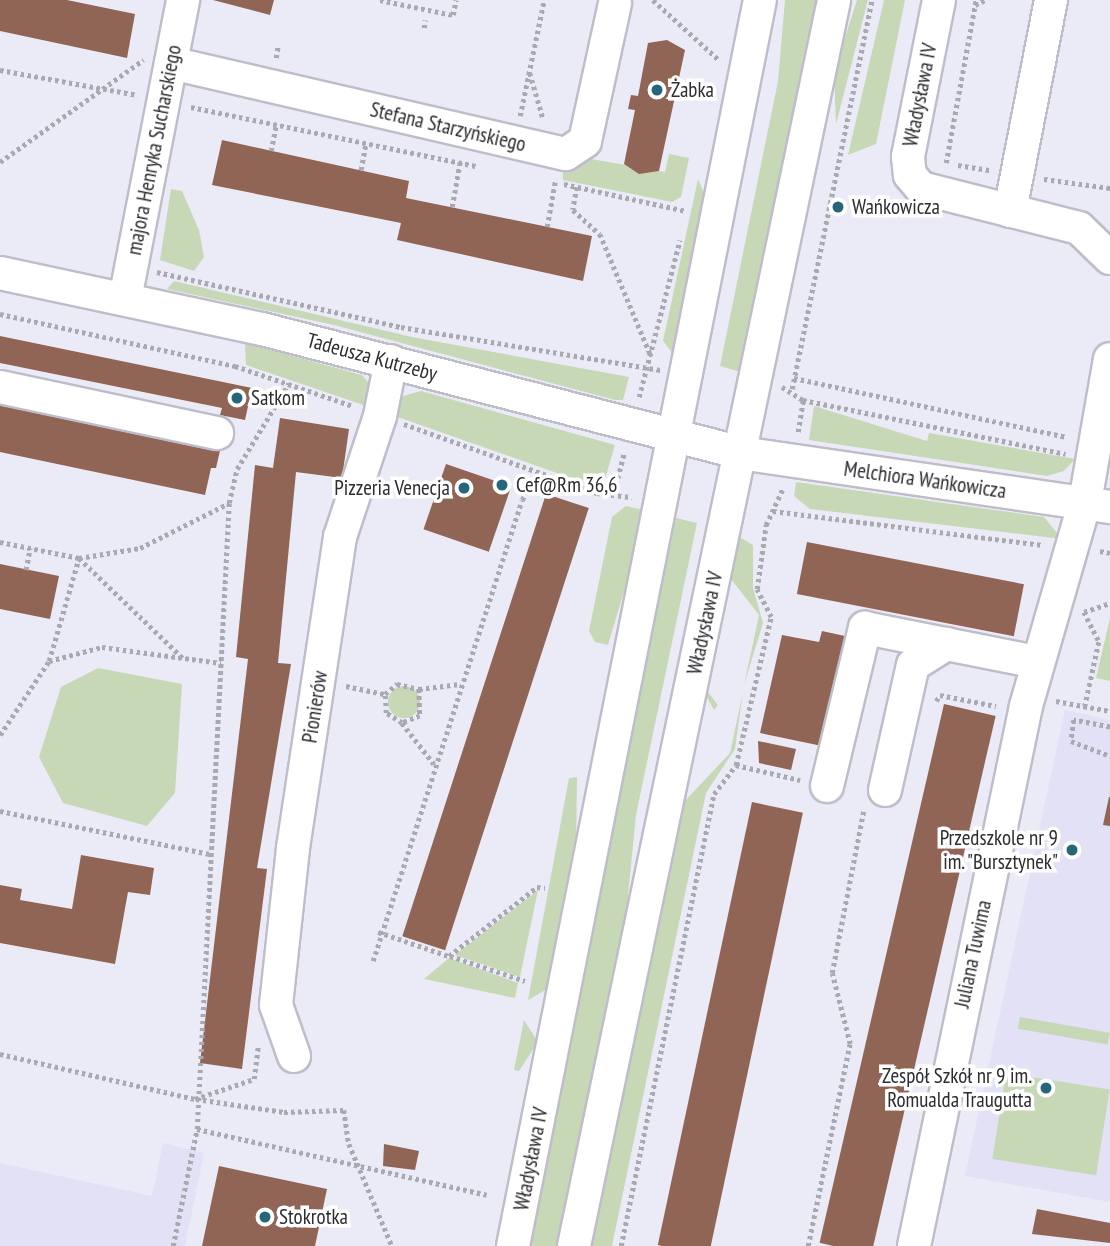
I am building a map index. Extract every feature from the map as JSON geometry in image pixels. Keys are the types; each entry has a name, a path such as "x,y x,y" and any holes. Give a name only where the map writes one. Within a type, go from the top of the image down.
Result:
{"street":[{"name":"majora Henryka Sucharskiego","path":"125,299 164,101 163,57 183,0"},
{"name":"Władysława IV","path":"513,1246 677,439 760,0"},
{"name":"Władysława IV","path":"574,1246 740,453 757,383 834,0"},
{"name":"Władysława IV","path":"939,0 908,158 910,175 921,188 1079,228 1110,258"},
{"path":"1010,211 1036,173 1051,0"},
{"name":"Stefana Starzyńskiego","path":"163,57 513,142 547,165 585,141 615,3"},
{"name":"Tadeusza Kutrzeby","path":"0,274 125,299 391,361 677,439 740,453"},
{"path":"1097,505 1094,451 1110,359"},
{"name":"Pionierów","path":"294,1056 276,1005 293,848 340,537 380,415 391,361"},
{"path":"0,387 217,433"},
{"name":"Melchiora Wańkowicza","path":"740,453 1097,505"},
{"name":"Juliana Tuwima","path":"914,1246 1037,662 1072,550 1097,505"},
{"path":"827,786 864,628 1037,662"},
{"path":"876,793 913,665 947,644"}],"path":[{"path":"380,0 453,15 455,0"},
{"path":"513,142 544,0"},
{"path":"653,0 718,59"},
{"path":"792,389 872,0"},
{"path":"985,0 975,2 942,162 1036,173 1110,188"},
{"path":"424,28 425,20"},
{"path":"716,71 720,47"},
{"path":"0,162 108,87 163,57"},
{"path":"0,70 108,87 276,125 484,167"},
{"path":"530,72 547,165 555,182 547,227"},
{"path":"271,151 276,125"},
{"path":"361,170 366,143"},
{"path":"452,207 460,162"},
{"path":"555,182 686,211"},
{"path":"578,187 573,210 600,234 651,356"},
{"path":"684,223 689,199"},
{"path":"648,371 681,235"},
{"path":"153,271 401,327 648,371 689,370"},
{"path":"0,314 289,383 597,493 614,492"},
{"path":"794,378 1094,451"},
{"path":"173,1246 197,1129 195,1099 229,503 237,468 289,383"},
{"path":"757,383 792,389 803,400 1094,451"},
{"path":"373,961 378,932 522,500 539,472"},
{"path":"0,542 79,558 140,548 229,503"},
{"path":"621,1246 714,794 736,765 771,617 757,589 773,511 1072,550"},
{"path":"26,570 30,548"},
{"path":"79,558 183,658"},
{"path":"0,735 49,662 79,558"},
{"path":"1085,706 1098,642 1084,612 1110,603"},
{"path":"49,662 102,647 221,663"},
{"path":"435,764 402,723 386,713 385,694 405,682 419,689 460,684"},
{"path":"402,723 424,708 419,689"},
{"path":"1025,711 1041,698 1110,711"},
{"path":"1110,727 1074,720 1071,741 1110,756"},
{"path":"808,1246 850,1044 832,973 876,793"},
{"path":"0,811 210,854"},
{"path":"449,956 537,887 545,888"},
{"path":"378,932 525,981"},
{"path":"195,1099 254,1079 258,1037"},
{"path":"0,1054 195,1099 284,1112 344,1110 349,1144 360,1164 391,1246"},
{"path":"197,1129 488,1195"}],"shaded area":[{"path":"1065,710 1110,720 1110,1202 965,1176"},
{"path":"163,1143 204,1153 185,1246 0,1246 0,1163 152,1196"}],"green space":[{"path":"785,0 818,0 741,372 720,366 778,81"},
{"path":"857,0 868,0 836,124 834,72"},
{"path":"884,0 905,0 876,144 848,155"},
{"path":"563,154 665,172 669,154 689,158 681,197 672,202 563,180"},
{"path":"698,179 709,204 674,355 663,341"},
{"path":"171,189 182,191 199,230 204,257 194,271 160,260"},
{"path":"174,281 412,337 629,377 623,400 615,400 334,325 167,289"},
{"path":"245,343 362,375 373,388 372,408 246,365"},
{"path":"421,391 615,445 605,479 588,484 392,415 403,396"},
{"path":"814,406 927,441 929,433 1075,459 1064,471 1047,476 809,440"},
{"path":"796,482 1044,517 1062,539 810,509 794,496"},
{"path":"626,506 648,511 608,645 595,642 589,631 612,517"},
{"path":"676,518 697,523 636,815 624,936 560,1246 524,1246"},
{"path":"736,535 753,545 753,588 763,623 744,685 759,615 731,579 707,691 718,705 714,710 704,692"},
{"path":"1110,618 1110,681 1096,678"},
{"path":"98,668 182,684 175,793 147,826 63,803 39,757 61,687"},
{"path":"404,686 415,691 420,702 415,713 404,718 393,713 388,702 393,691"},
{"path":"743,692 735,749 706,793 612,1246 588,1246 682,804 730,753"},
{"path":"577,777 576,850 549,988 528,1000 569,778"},
{"path":"538,890 520,977 455,955"},
{"path":"449,958 518,983 515,998 424,979"},
{"path":"1020,1017 1110,1033 1108,1045 1018,1029"},
{"path":"524,1020 538,1042 519,1071 514,1070"},
{"path":"1006,1073 1110,1089 1096,1175 992,1159"}],"building":[{"path":"0,0 67,0 135,14 127,58 0,31"},
{"path":"213,0 274,0 270,15"},
{"path":"667,40 685,50 659,171 639,174 624,164 635,110 628,109 631,95 638,96 648,43"},
{"path":"222,140 409,181 406,198 592,236 583,281 397,240 401,223 212,185"},
{"path":"0,336 252,388 245,420 220,415 222,408 0,363"},
{"path":"0,396 222,442 216,468 211,468 205,495 0,452"},
{"path":"280,418 349,429 342,478 296,472 278,663 291,664 257,868 267,869 242,1069 200,1063 248,659 236,657 255,465 273,468"},
{"path":"446,464 511,486 489,552 424,529"},
{"path":"546,494 589,508 445,950 402,936"},
{"path":"807,542 1024,584 1014,636 797,594"},
{"path":"0,564 59,576 50,619 0,609"},
{"path":"822,631 845,636 835,684 841,685 822,746 760,733 782,635 819,642"},
{"path":"944,704 996,716 873,1246 833,1246 820,1243"},
{"path":"758,741 796,749 791,770 759,763"},
{"name":"Przedszkole nr 9 im. \"Bursztynek\"","path":"1110,797 1110,826 1103,825"},
{"path":"752,802 803,813 711,1246 658,1245"},
{"path":"81,855 154,868 150,895 128,892 115,964 0,943 0,885 22,889 20,900 72,909"},
{"path":"384,1144 419,1151 415,1170 383,1166"},
{"name":"Stokrotka","path":"219,1166 327,1189 315,1246 202,1246"},
{"path":"1037,1209 1110,1223 1110,1243 1032,1234"}],"place":[{"name":"Żabka","path":"657,90"},
{"name":"Wańkowicza","path":"838,207"},
{"name":"Satkom","path":"237,398"},
{"name":"Cef@Rm 36,6","path":"502,485"},
{"name":"Pizzeria Venecja","path":"464,488"},
{"name":"Przedszkole nr 9 im. \"Bursztynek\"","path":"1072,850"},
{"name":"Zespół Szkół nr 9 im. Romualda Traugutta","path":"1046,1088"},
{"name":"Stokrotka","path":"265,1217"}]}
